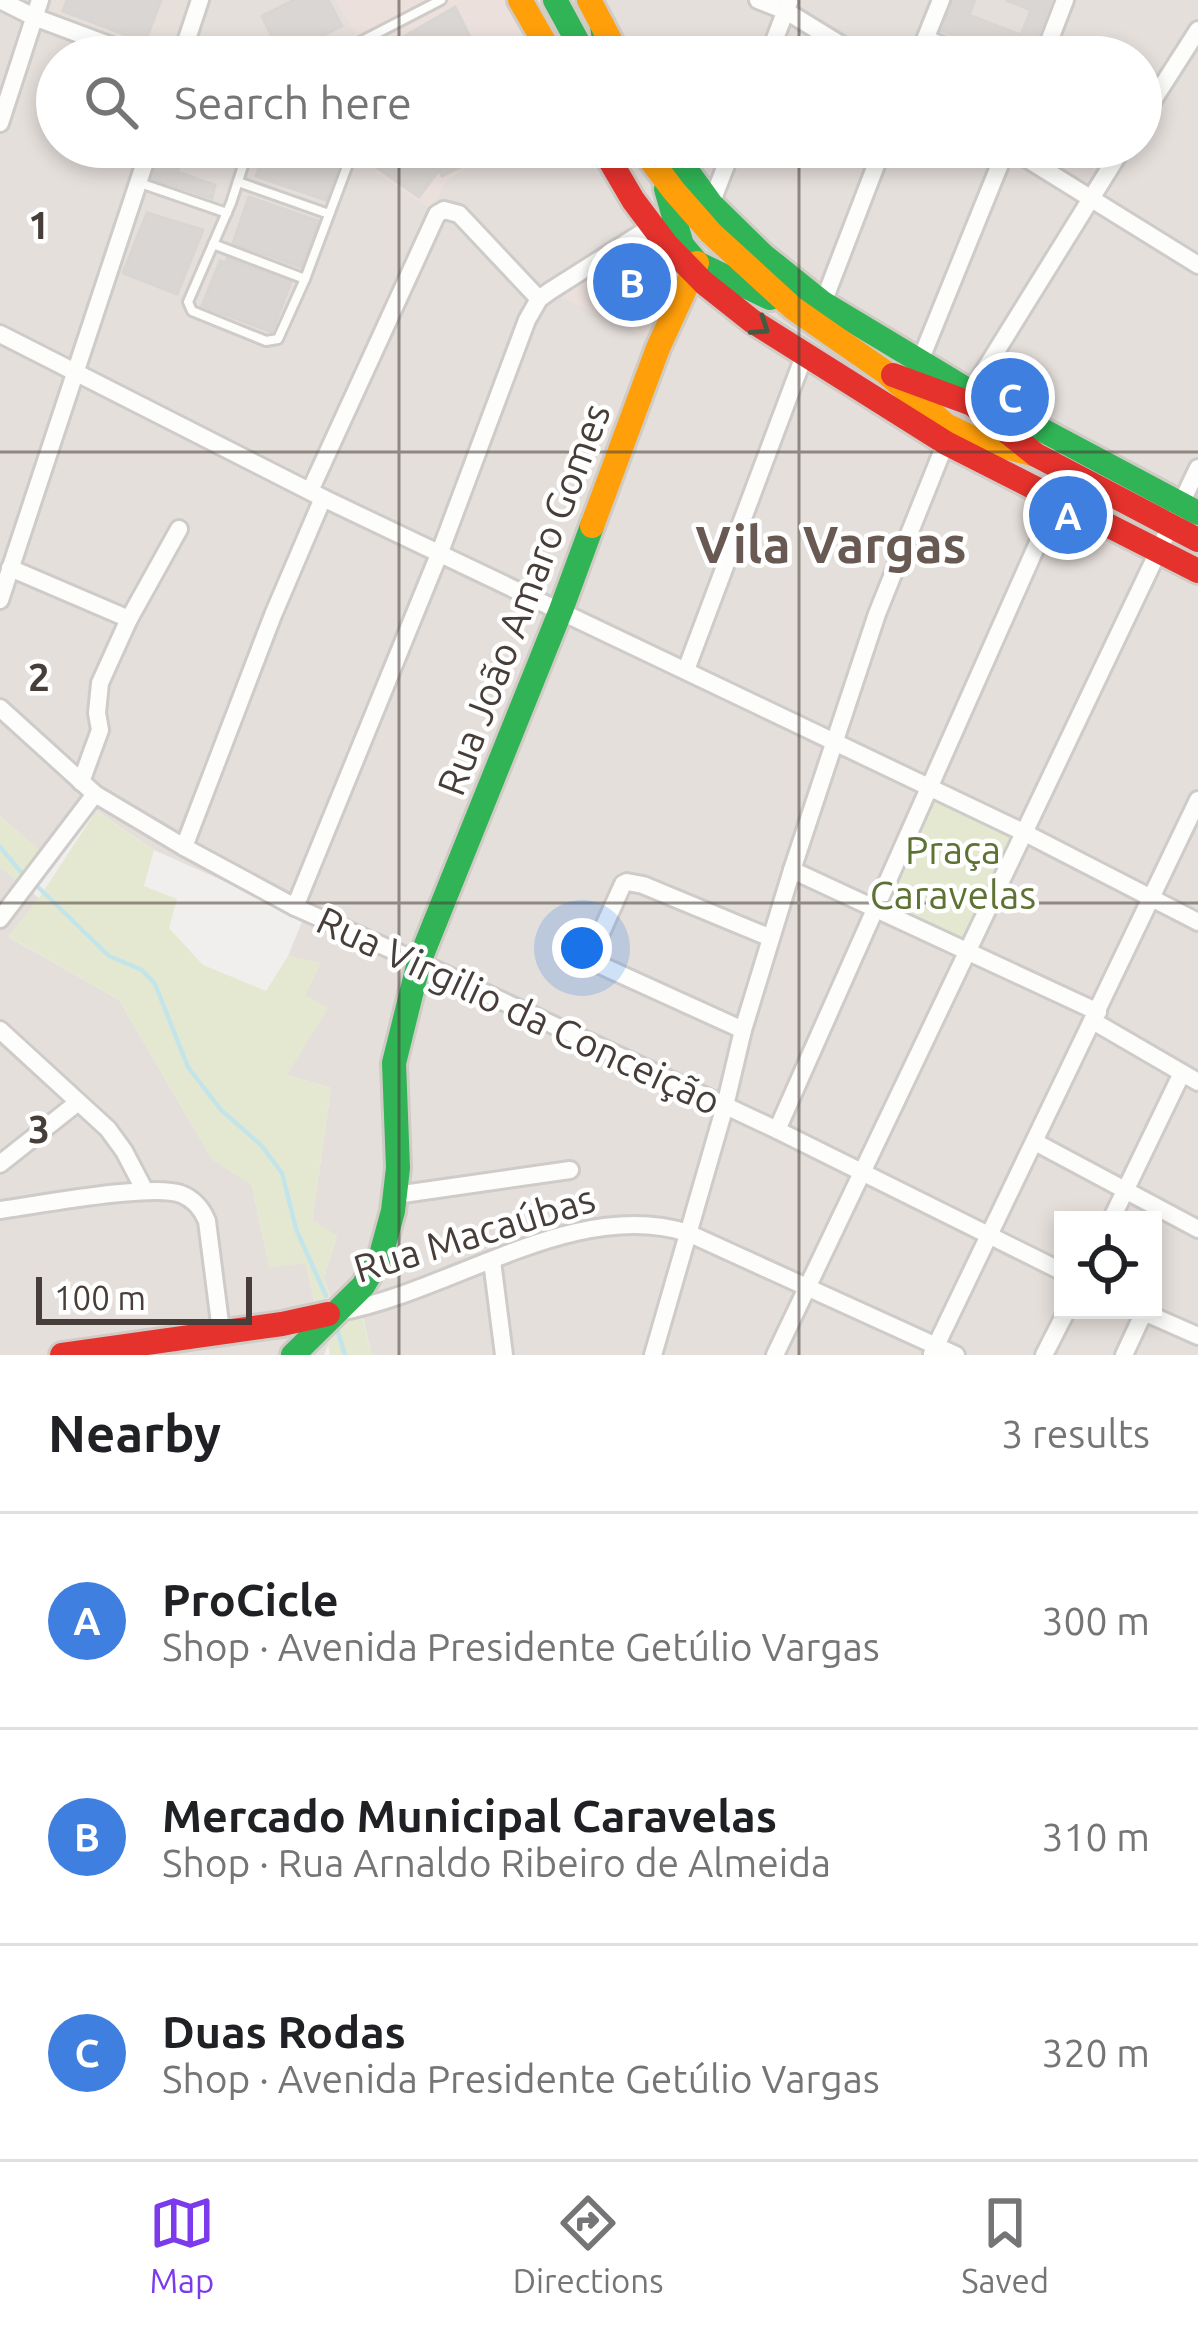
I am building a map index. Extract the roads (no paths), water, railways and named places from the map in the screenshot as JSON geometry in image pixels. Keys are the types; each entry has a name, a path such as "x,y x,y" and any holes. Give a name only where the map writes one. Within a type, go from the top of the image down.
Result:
{"street":[{"path":"188,36 200,0"},
{"path":"520,0 541,36"},
{"path":"554,0 574,36"},
{"path":"589,0 608,36"},
{"path":"758,0 788,5 832,36"},
{"path":"927,36 941,0"},
{"path":"1050,36 1065,0"},
{"path":"0,1 37,8 96,36"},
{"path":"776,36 788,5"},
{"path":"0,124 37,8"},
{"path":"602,25 603,36"},
{"path":"1162,86 1198,30"},
{"path":"0,600 142,168"},
{"path":"615,168 668,250 705,263 795,309 886,372 950,431 1036,455"},
{"path":"654,168 705,263 738,310 804,356 950,431 1057,499 1198,571"},
{"path":"682,168 707,214"},
{"path":"705,263 707,214 725,168"},
{"path":"823,303 875,168"},
{"path":"920,362 999,168"},
{"path":"1041,168 1198,265"},
{"path":"967,400 1110,168"},
{"path":"663,181 823,303 920,362 1036,455 1069,473 1183,514"},
{"path":"184,847 317,494 437,214 444,210 459,214 539,299"},
{"name":"Rua João Amaro Gomes","path":"290,1355 370,1276 390,1228 398,1168 392,1082 419,962 561,610 658,348 705,263 690,228 707,214"},
{"path":"295,907 440,552 517,340 539,299 651,227"},
{"path":"0,334 317,494 1023,832 1198,922"},
{"path":"686,670 804,356"},
{"path":"886,372 967,400 1183,514 1198,540"},
{"path":"653,1355 792,870 877,614 950,431 938,401 967,400"},
{"path":"950,431 979,425 967,400"},
{"path":"775,1355 1158,550 1183,514 1198,468"},
{"path":"777,1130 1069,473"},
{"path":"0,920 88,788 100,730 100,683 128,619 179,529"},
{"path":"10,568 128,619"},
{"name":"Rua Virgilio da Conceição","path":"0,708 88,788 295,907 777,1130 1054,1267"},
{"path":"934,1351 1198,800"},
{"path":"792,870 968,951 1095,1017 1190,1078 1116,1211"},
{"path":"743,1030 600,965 595,959 596,944 627,882 771,938"},
{"path":"0,1030 116,1139 145,1191"},
{"path":"0,1164 77,1103"},
{"path":"1035,1142 1198,1229"},
{"name":"Rua Macaúbas","path":"396,1195 570,1170"},
{"path":"0,1210 145,1191 184,1195 205,1214 221,1331"},
{"name":"Rua Macaúbas","path":"62,1355 126,1351 221,1331 304,1321 416,1291 576,1232 642,1223 688,1233 934,1351 956,1355"},
{"path":"492,1261 504,1355"},
{"path":"1045,1355 1063,1319"},
{"path":"1124,1355 1138,1319"},
{"path":"1159,1319 1198,1336"},
{"path":"260,1326 290,1355"}],"lane":[{"path":"372,36 441,0"},
{"path":"242,168 188,302 192,311 266,340 278,339 346,168"},
{"path":"137,182 227,213"},
{"path":"238,182 329,214"},
{"path":"213,244 305,279"}],"waterway":[{"path":"0,847 21,872"},
{"path":"39,888 109,956 142,970 155,984 188,1067 221,1110 261,1145 282,1173 296,1229 326,1296"},
{"path":"336,1326 345,1355"}],"place":[{"name":"Mercado Municipal Caravelas","path":"632,282"},
{"name":"Duas Rodas","path":"1010,397"},
{"name":"ProCicle","path":"1068,515"}],"district":[{"name":"Vila Vargas","path":"831,544"}],"park label":[{"name":"Praça Caravelas","path":"953,872"}]}
